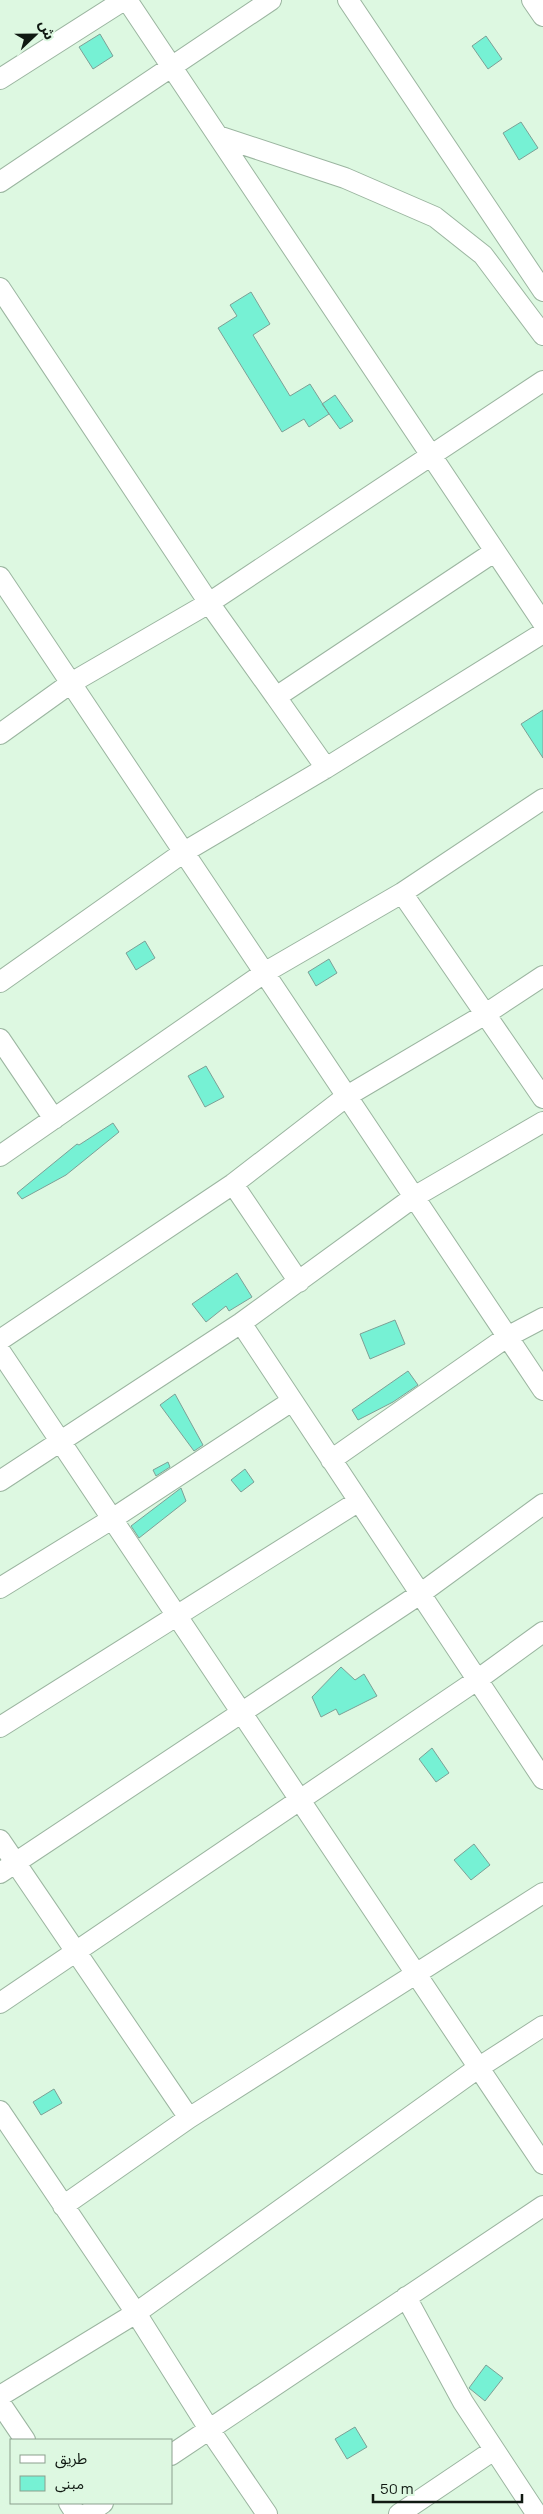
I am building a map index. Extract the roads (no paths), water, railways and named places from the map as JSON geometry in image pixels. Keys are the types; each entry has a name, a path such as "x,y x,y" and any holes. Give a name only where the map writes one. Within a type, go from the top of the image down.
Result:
{"street":[{"path":"0,79 126,0 543,623"},
{"path":"0,182 271,0"},
{"path":"348,0 543,291"},
{"path":"532,0 543,16"},
{"path":"218,136 345,178 435,217 483,255 543,335"},
{"path":"0,288 209,603 326,768"},
{"path":"0,734 71,683 209,603 543,381"},
{"path":"276,697 494,552"},
{"path":"1,582 71,683 543,1390"},
{"path":"0,982 184,852 326,768 543,633"},
{"path":"0,1156 264,973 402,893 543,799"},
{"path":"402,893 484,1016 543,1098"},
{"path":"0,1340 234,1184 347,1096 484,1016 543,976"},
{"path":"0,1039 54,1119"},
{"path":"0,1480 61,1442 241,1322 299,1282 414,1197 543,1122"},
{"path":"234,1184 299,1282"},
{"path":"332,1460 507,1337 543,1318"},
{"path":"241,1322 543,1780"},
{"path":"0,1351 543,2164"},
{"path":"0,1588 112,1519 292,1401"},
{"path":"0,1727 178,1617 359,1501"},
{"path":"8,1868 420,1594 543,1504"},
{"path":"0,2002 477,1680 543,1632"},
{"path":"0,1840 8,1868 74,1952 189,2118"},
{"path":"63,2206 189,2118 543,1893"},
{"path":"0,2396 136,2313 478,2068 543,2026"},
{"path":"0,2111 136,2313 209,2429 267,2514"},
{"path":"172,2454 543,2206"},
{"path":"406,2297 463,2402 534,2509"},
{"path":"0,2403 25,2439"},
{"path":"399,2514 494,2450"},
{"path":"87,2514 102,2504"}]}
